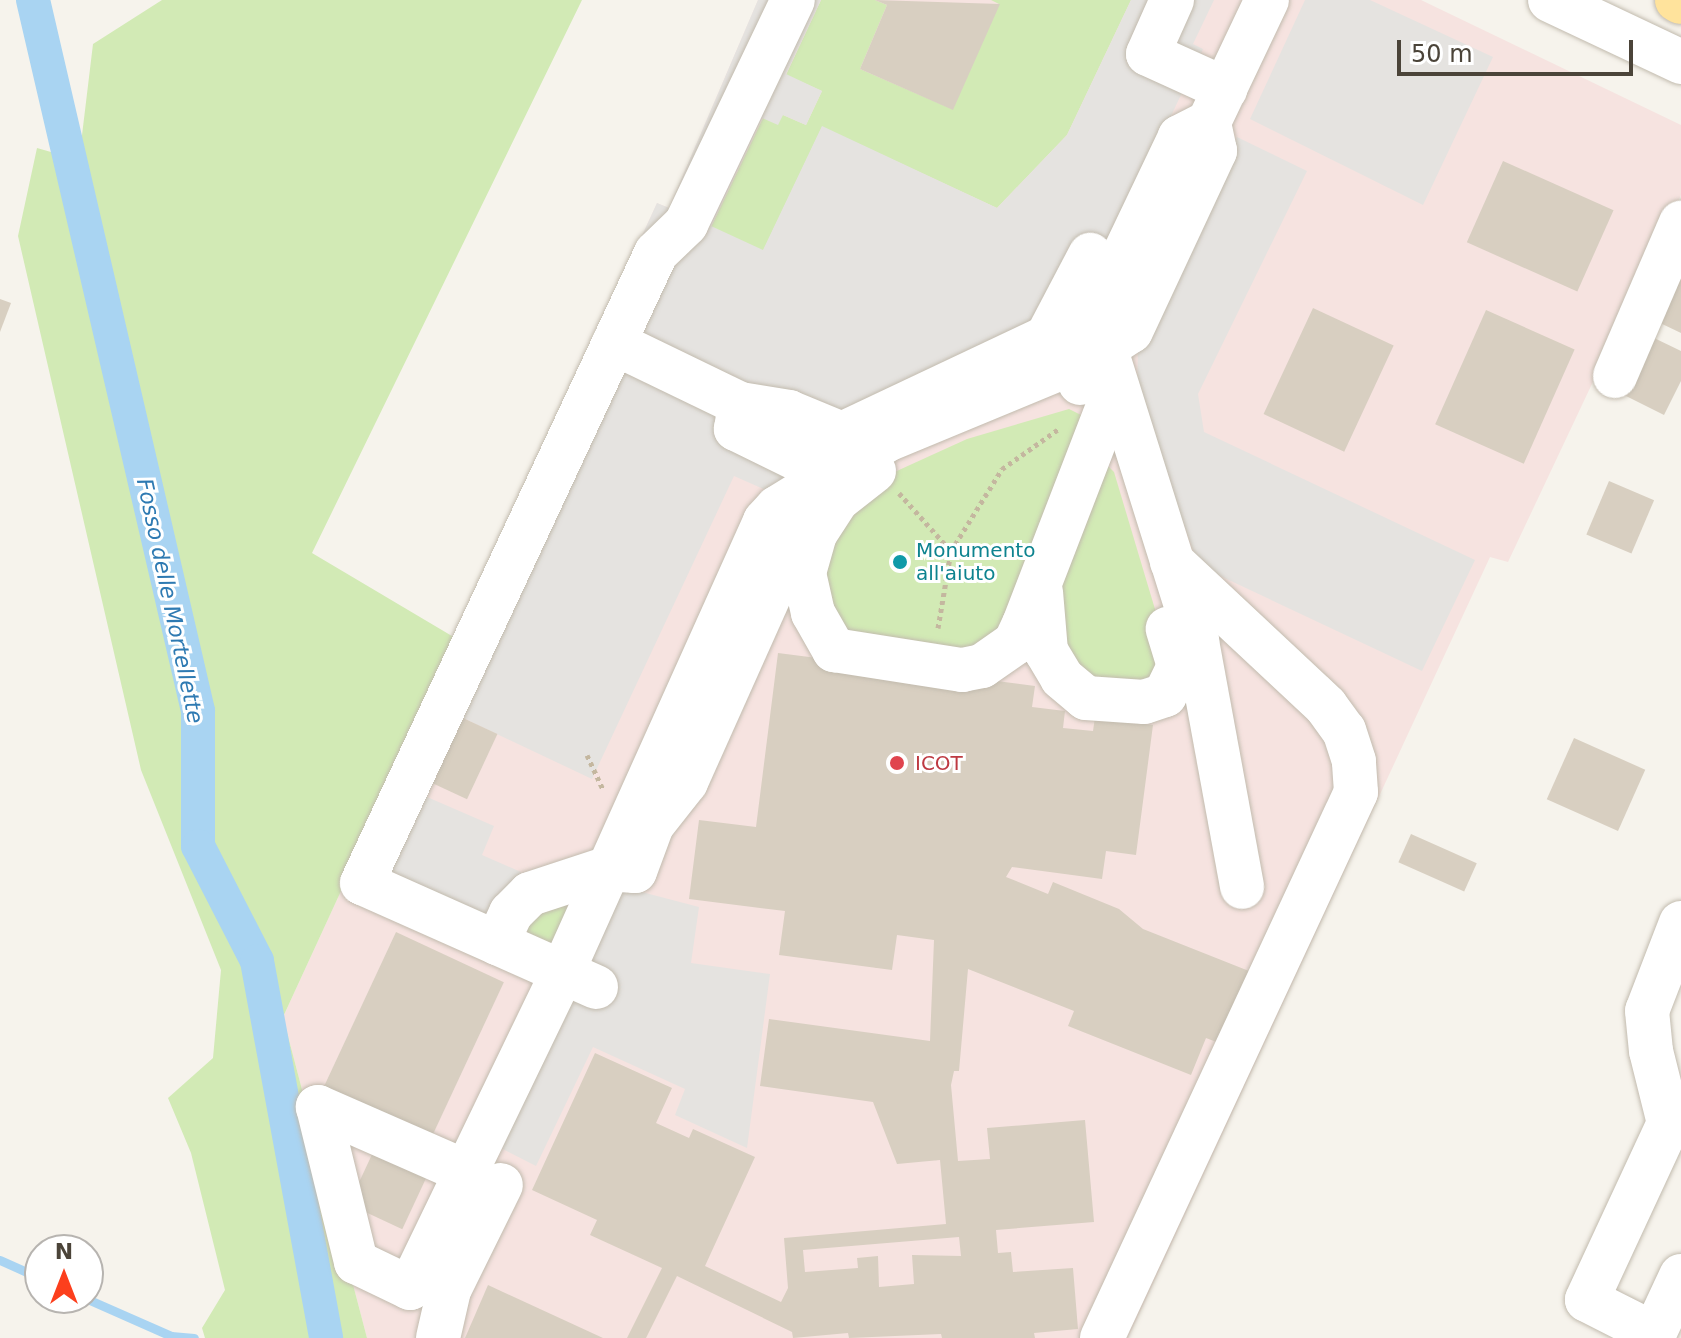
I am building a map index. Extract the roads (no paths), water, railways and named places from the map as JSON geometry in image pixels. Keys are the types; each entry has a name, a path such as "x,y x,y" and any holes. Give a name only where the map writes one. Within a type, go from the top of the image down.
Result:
{"street":[{"path":"579,980 362,883 656,253 686,224 793,0"},
{"path":"1172,0 1148,54 1217,105"},
{"path":"1110,370 877,469 837,500 815,534 804,573 813,613 834,650 962,670 1000,657 1019,634 1110,370 1215,151 1217,105 1267,0"},
{"path":"1550,0 1681,62"},
{"path":"738,417 789,412 842,434 1047,337 1153,129 1175,116 1217,105"},
{"path":"1615,376 1681,223"},
{"path":"614,343 738,417 821,481"},
{"path":"497,943 511,913 530,894 606,869 635,871 652,825 686,782 821,481 932,418 1056,370 1080,346 1110,370 1197,641 1242,887"},
{"path":"1041,574 1046,651 1062,678 1086,698 1155,700 1173,687 1179,666 1133,503 1110,370"},
{"path":"1102,1338 1356,792 1349,746 1326,706 1172,562"},
{"path":"438,1338 449,1290 483,1179 579,980 606,869"},
{"path":"1681,923 1647,1011 1656,1070 1675,1126 1587,1300 1654,1334 1681,1276"}],"waterway":[{"name":"Fosso delle Mortellette","path":"33,0 198,711 198,846 257,961 326,1338"},
{"path":"0,1260 24,1271"},
{"path":"104,1306 171,1336 194,1338"}],"place":[{"name":"Monumento all'aiuto","path":"900,562"},
{"name":"ICOT","path":"897,763"}]}
